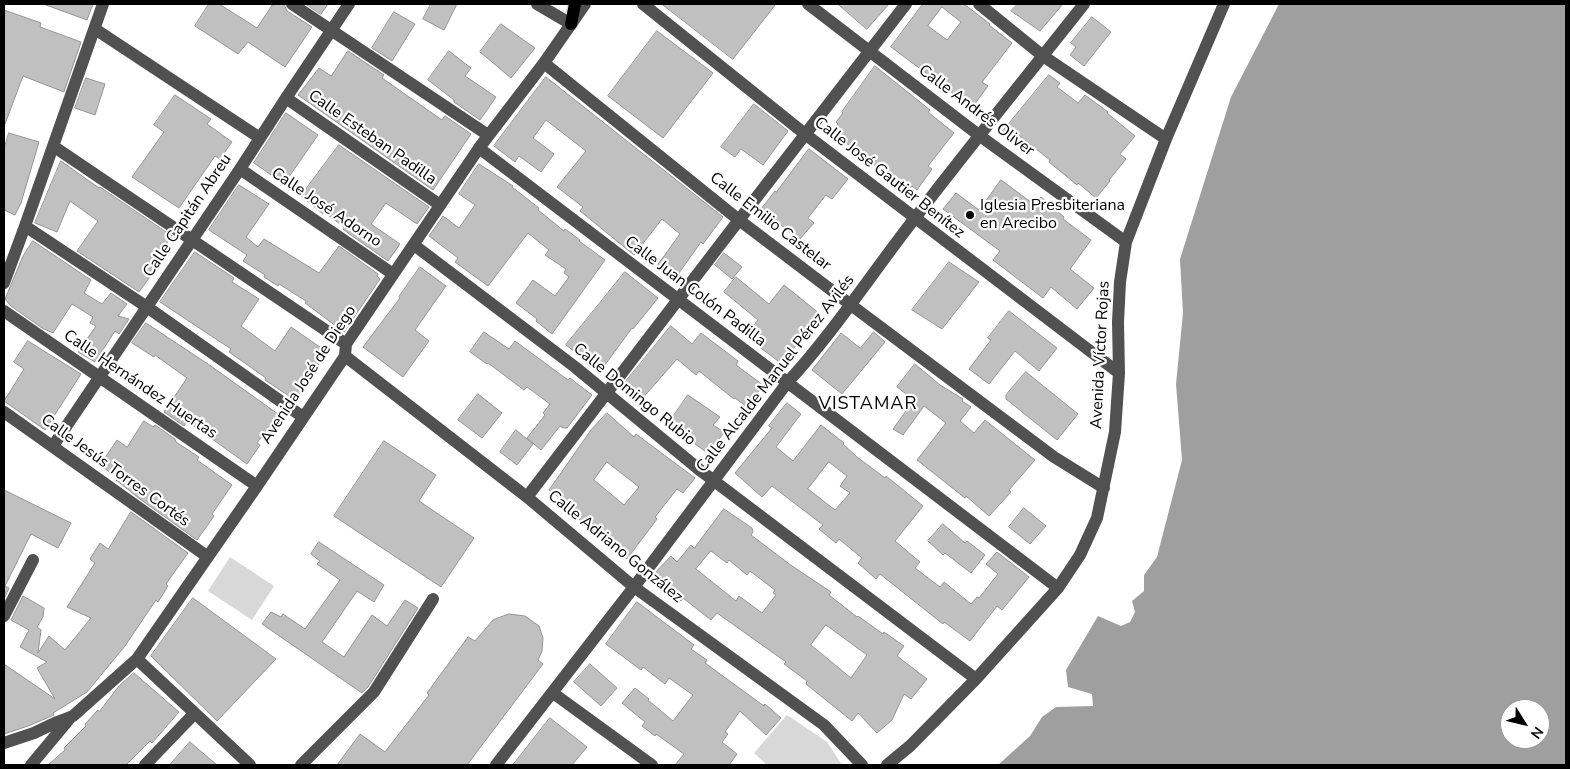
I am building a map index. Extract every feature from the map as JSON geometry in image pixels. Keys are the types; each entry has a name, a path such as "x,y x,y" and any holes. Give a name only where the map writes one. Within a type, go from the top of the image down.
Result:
{"main road":[{"path":"571,24 575,4"}],"street":[{"path":"4,283 103,4"},
{"path":"292,4 488,135"},
{"name":"Calle Capitán Abreu","path":"53,446 98,376 147,307 349,4"},
{"path":"537,4 571,24"},
{"name":"Avenida José de Diego","path":"4,743 34,733 73,716 136,659 258,486 393,274 479,148 586,4"},
{"name":"Calle José Gautier Benítez","path":"643,4 805,134 1120,373"},
{"name":"Calle Andrés Oliver","path":"808,4 980,136 1126,242"},
{"path":"527,497 906,4"},
{"path":"979,4 1044,56 1166,139"},
{"name":"Calle Alcalde Manuel Pérez Avilés","path":"496,765 634,587 787,383 805,364 915,218 1084,4"},
{"name":"Avenida Víctor Rojas","path":"887,765 910,746 976,680 1058,588 1080,555 1097,518 1115,432 1120,373 1118,322 1120,282 1126,242 1166,139 1224,4"},
{"path":"95,29 260,138"},
{"name":"Calle Emilio Castelar","path":"544,63 739,220 1054,457 1104,488"},
{"name":"Calle Esteban Padilla","path":"286,98 440,205"},
{"name":"Calle Adriano González","path":"53,146 191,240 346,350 527,497 634,587 824,725 862,765"},
{"name":"Calle Juan Colón Padilla","path":"479,148 1058,588"},
{"name":"Calle José Adorno","path":"240,169 393,274"},
{"path":"25,226 147,307 303,417"},
{"name":"Calle Domingo Rubio","path":"414,245 606,392 714,481 976,680"},
{"name":"Calle Hernández Huertas","path":"4,311 258,486"},
{"name":"Calle Jesús Torres Cortés","path":"4,412 208,557"},
{"path":"4,616 33,560"},
{"path":"301,765 374,692 433,599"},
{"path":"136,659 250,765"},
{"path":"552,693 652,765"},
{"path":"145,765 194,714"},
{"path":"31,765 73,716"}],"shaded area":[{"path":"1279,4 1566,4 1566,765 998,765 1030,736 1042,717 1056,707 1093,706 1092,694 1068,687 1066,670 1098,616 1121,626 1130,622 1135,612 1132,601 1144,591 1144,575 1157,557 1182,460 1176,384 1183,313 1180,259 1231,97"},
{"path":"230,557 274,586 252,620 208,591"},
{"path":"787,715 827,742 842,765 767,765 754,753"}],"building":[{"path":"46,4 93,4 87,20"},
{"path":"209,4 219,4 257,28 273,4 284,4 287,11 312,27 285,67 248,42 238,54 195,26"},
{"path":"306,4 328,4 321,14"},
{"path":"431,4 457,4 444,30 423,19"},
{"path":"662,4 776,4 733,59"},
{"path":"838,4 889,4 867,29"},
{"path":"923,4 964,4 1012,43 982,82 988,86 971,109 891,47","holes":["942,7 961,22 947,40 928,26"]},
{"path":"1018,4 1063,4 1040,31 1011,11"},
{"path":"4,10 41,23 40,27 81,42 64,92 23,76 5,124 4,124"},
{"path":"394,12 415,24 392,61 372,48"},
{"path":"1092,17 1111,32 1084,66 1070,55 1076,47 1071,43"},
{"path":"501,24 535,48 511,78 480,52"},
{"path":"657,31 713,73 663,138 608,96"},
{"path":"348,51 384,75 382,78 442,120 445,116 471,134 433,190 298,95 319,68 331,76"},
{"path":"449,51 471,68 465,76 496,97 480,120 454,102 454,100 428,80"},
{"path":"875,66 930,110 928,112 954,133 928,166 932,169 917,190 912,186 907,192 832,132 838,124 836,122 842,112"},
{"path":"1049,75 1060,83 1057,87 1078,103 1085,95 1135,136 1120,154 1126,159 1096,198 1078,183 1077,185 1049,162 1050,160 1017,134 1014,139 1003,131"},
{"path":"546,77 723,217 703,244 701,242 674,280 656,267 680,234 662,219 634,255 580,211 583,207 557,187 586,151 546,120 533,138 554,154 541,172 519,156 515,162 494,146"},
{"path":"86,78 105,84 95,115 75,108"},
{"path":"175,95 211,119 207,124 232,142 220,159 215,156 179,208 132,177 164,132 154,125"},
{"path":"754,104 788,131 763,165 741,149 735,157 721,147"},
{"path":"286,113 318,135 284,184 254,163"},
{"path":"9,133 39,142 21,203 15,215 4,210 4,149"},
{"path":"339,145 429,207 417,224 386,203 371,224 400,244 388,261 348,233 343,229 344,227 324,212 323,214 301,196"},
{"path":"809,149 848,179 832,199 826,195 808,218 814,223 799,240 761,209"},
{"path":"61,161 172,236 153,264 157,267 139,292 77,251 98,221 70,201 57,232 35,223"},
{"path":"479,164 513,186 564,231 565,229 605,260 552,334 536,321 537,319 516,303 533,280 555,296 569,277 564,273 566,269 545,255 549,250 528,233 488,286 455,262 458,258 429,236 443,216 459,228 475,205 459,194"},
{"path":"1001,180 1035,205 1041,197 1064,217 1063,219 1091,240 1070,269 1094,288 1077,309 1051,287 1043,298 993,260 1000,251 943,209 956,193 979,210"},
{"path":"239,185 269,204 246,237 258,247 264,239 319,273 339,246 378,274 377,276 380,279 344,332 305,303 306,301 264,277 265,275 243,261 247,255 209,230"},
{"path":"33,241 91,280 84,293 102,304 111,293 127,304 118,316 129,319 119,334 115,331 95,362 78,352 96,326 90,323 93,317 72,304 53,333 42,328 11,306 5,299 23,256"},
{"path":"195,252 234,278 232,282 259,299 241,326 275,351 291,327 327,352 295,400 229,352 231,349 160,302"},
{"path":"724,253 742,267 732,279 715,265"},
{"path":"949,262 979,282 942,329 912,310"},
{"path":"420,267 446,286 415,330 429,341 403,377 363,347 400,298"},
{"path":"625,272 658,298 632,328 599,373 566,345"},
{"path":"736,277 769,304 784,285 820,314 782,364 745,336 758,320 724,292"},
{"path":"1009,311 1057,348 1039,371 1015,351 989,384 969,369 991,340 988,338"},
{"path":"146,323 278,414 257,443 260,445 247,464 187,421 184,426 164,412 187,378 155,355 154,357 132,343"},
{"path":"671,326 692,344 701,333 738,361 736,365 763,385 747,407 699,371 696,375 677,359 641,400 623,385"},
{"path":"484,332 509,349 515,341 592,395 567,428 560,426 541,450 527,438 545,415 543,413 550,404 527,387 524,390 470,352"},
{"path":"874,332 885,342 842,394 812,370 841,333 860,348"},
{"path":"28,341 81,374 45,430 4,401 24,369 14,362"},
{"path":"915,364 971,407 960,421 974,433 985,420 1035,460 1009,490 1011,492 989,516 966,496 965,498 917,460 946,423 924,406 903,435 893,429 914,400 897,387"},
{"path":"1026,372 1078,414 1057,440 1006,399 1006,395"},
{"path":"478,394 502,413 482,438 458,420"},
{"path":"688,395 720,417 713,425 724,432 709,454 684,436 683,438 666,427"},
{"path":"787,403 801,414 776,447 793,461 821,425 844,443 857,457 885,478 886,476 923,506 895,541 920,562 915,568 940,587 944,582 971,604 977,597 979,598 998,574 986,564 997,552 1029,577 1002,610 997,606 970,641 944,622 943,624 880,574 876,579 858,563 862,558 839,539 836,543 819,529 823,525 772,486 762,497 735,473 772,428 769,426","holes":["829,462 847,476 840,486 850,493 835,510 808,489"]},
{"path":"607,413 634,437 636,434 695,478 683,493 677,489 655,517 657,519 627,559 601,540 574,515 579,511 549,490 591,430","holes":["607,462 639,487 624,505 594,480"]},
{"path":"144,421 153,427 155,425 175,439 176,442 199,457 197,460 232,485 197,540 140,499 116,480 118,478 100,465 117,440 127,447"},
{"path":"516,430 533,444 517,465 500,452"},
{"path":"384,441 436,475 419,501 474,538 441,587 334,516"},
{"path":"4,490 71,523 58,548 31,534 5,586 9,588 4,599"},
{"path":"1024,508 1046,526 1030,544 1009,527"},
{"path":"724,509 752,528 753,532 751,535 831,592 829,595 857,617 904,646 897,656 927,679 911,699 904,694 892,720 877,733 858,713 852,721 806,684 807,681 784,664 786,662 717,613 711,620 683,598 681,601 653,575 671,556 677,562 691,545 694,548","holes":["711,551 727,563 729,560 747,575 750,571 775,590 773,593 776,595 762,613 739,596 736,601 696,569","826,625 867,655 851,678 811,645"]},
{"path":"131,512 188,553 166,584 168,586 158,602 156,600 125,646 87,692 53,713 54,715 4,734 4,664 55,699 37,668 47,662 20,647 29,630 11,620 23,596 44,608 43,617 37,627 41,630 38,653 49,636 65,650 91,618 67,607 95,563 90,559 100,543 108,549"},
{"path":"943,524 965,543 967,541 985,555 971,573 945,553 943,555 928,541"},
{"path":"319,542 384,585 374,602 357,591 322,642 344,657 372,615 387,626 405,600 418,608 368,687 362,693 262,624 271,612 281,617 283,614 305,629 340,580 317,564 320,561 311,554"},
{"path":"193,598 276,659 217,721 151,656"},
{"path":"637,602 694,645 691,649 707,660 705,663 764,706 765,704 781,718 766,735 740,711 725,732 728,734 722,742 737,754 729,765 675,765 684,754 642,726 645,722 622,703 635,688 673,721 693,695 669,678 665,684 643,667 641,670 606,644"},
{"path":"509,614 525,616 539,626 543,638 542,651 538,660 543,664 467,765 337,765 360,734 385,752 429,695 427,693 468,637 475,641 493,620"},
{"path":"590,664 617,688 601,706 574,682"},
{"path":"134,673 179,712 152,743 150,741 126,765 48,765 65,750 64,748 86,726 85,724 98,710 99,712 119,686"},
{"path":"550,718 587,747 572,765 513,765"},
{"path":"190,742 217,765 170,765"}],"place":[{"name":"Iglesia Presbiteriana en Arecibo","path":"970,215"}],"district":[{"name":"VISTAMAR","path":"868,405"}]}
